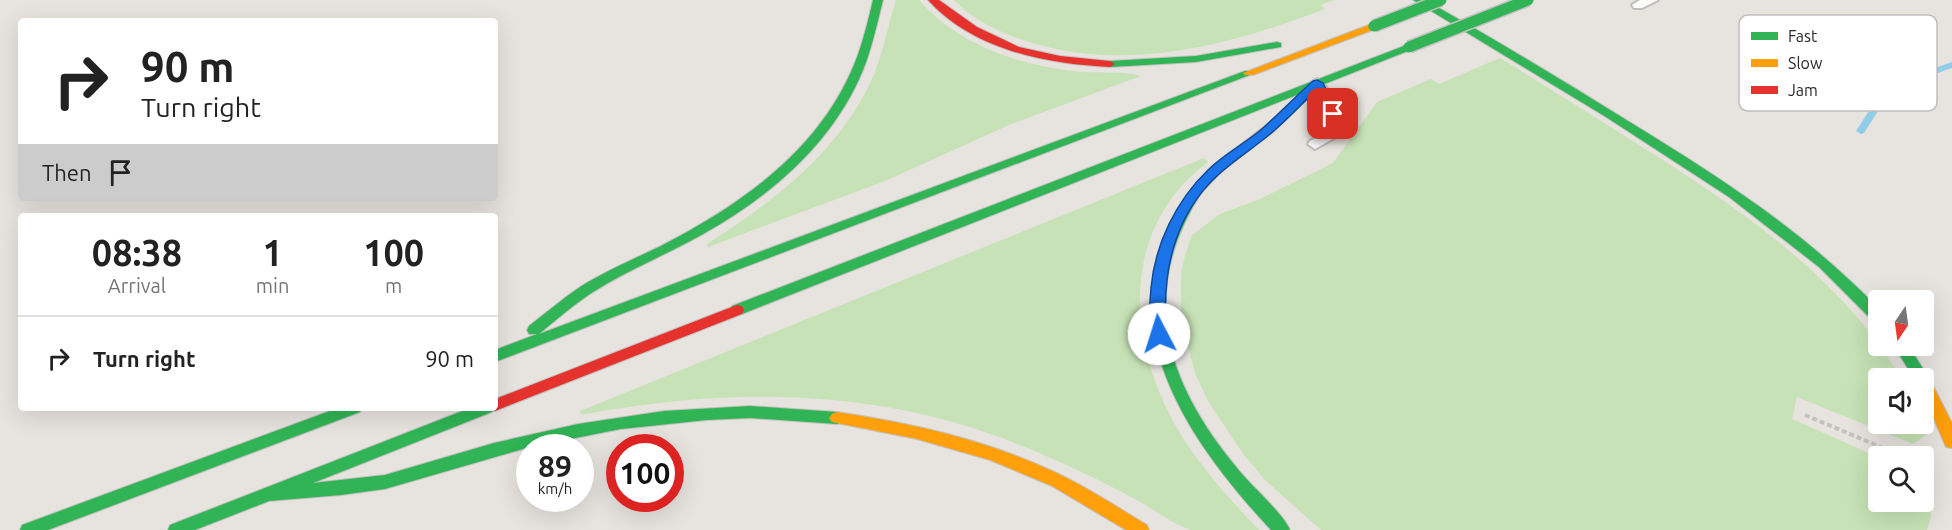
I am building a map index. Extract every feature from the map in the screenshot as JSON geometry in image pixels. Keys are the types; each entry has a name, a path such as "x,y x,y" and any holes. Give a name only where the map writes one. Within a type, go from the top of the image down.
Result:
{"highway":[{"path":"499,355 590,287 675,244 734,210 795,160 818,135 849,89 859,68 879,0"},
{"path":"933,0 959,23 996,42 1042,56 1068,60 1125,64 1155,63 1196,59 1260,47 1330,41"},
{"path":"1418,0 1517,57 1748,202 1814,251 1868,306"},
{"path":"499,355 1441,0"},
{"path":"498,404 1528,0"},
{"path":"1282,530 1249,498 1218,461 1195,428 1166,364 1159,334 1157,305 1160,273 1167,245 1179,218 1194,194 1214,172 1266,131 1317,83"},
{"path":"1934,400 1952,442"},
{"path":"28,530 347,411"},
{"path":"176,530 479,411"},
{"path":"267,494 385,482 461,459 594,428 698,415 787,415 849,420 942,438 994,455 1046,476 1141,530"}],"lane":[{"path":"1638,5 1652,0"},
{"path":"1315,144 1341,130 1317,83"}],"path":[{"path":"1805,415 1878,446"}],"green space":[{"path":"896,0 919,0 953,30 1014,59 1081,72 1128,73 1141,76 1011,124 885,181 708,247 707,244 780,193 823,152 842,130 872,79"},
{"path":"954,0 1334,0 1320,5 1325,9 1253,34 1216,43 1179,51 1142,55 1104,55 1067,51 1029,42 979,20"},
{"path":"1500,58 1714,194 1785,247 1818,277 1868,331 1868,356 1886,356 1894,368 1868,368 1868,426 1797,397 1792,419 1868,453 1868,512 1931,512 1927,530 1321,530 1266,481 1244,455 1208,401 1195,373 1181,319 1181,274 1192,235 1220,214 1260,199 1333,163 1377,102 1431,79 1439,84"},
{"path":"1204,158 1208,162 1178,190 1157,222 1145,256 1140,292 1142,330 1150,367 1164,403 1183,438 1219,486 1259,530 1191,530 1178,525 1107,484 1020,445 967,426 913,412 859,403 805,398 751,397 696,399 581,414 580,411"},
{"path":"1888,434 1926,434 1913,444"}],"waterway":[{"path":"1937,70 1952,65"},
{"path":"1861,131 1874,111"}],"traffic: fast":[{"path":"534,330 569,301 592,286 673,245 726,214 752,197 799,157 837,109 852,82 864,52 878,0"},
{"path":"1418,0 1583,97 1734,194 1824,263 1868,307"},
{"path":"1374,26 1441,0"},
{"path":"1409,47 1528,0"},
{"path":"1110,64 1196,59 1277,45"},
{"path":"737,310 1409,47"},
{"path":"498,355 1249,73"},
{"path":"1197,190 1175,225 1162,264 1157,303 1161,340 1171,376 1208,443 1231,474 1282,530"},
{"path":"1907,356 1915,368"},
{"path":"28,530 347,411"},
{"path":"176,530 479,411"},
{"path":"267,494 370,485 536,440 664,417 750,412 837,418"}],"traffic: slow":[{"path":"1249,73 1374,26"},
{"path":"1197,190 1218,168 1270,128 1305,95"},
{"path":"1934,400 1952,442"},
{"path":"837,418 943,439 1020,464 1057,481 1141,530"}],"traffic: jam":[{"path":"933,0 974,30 1015,49 1060,60 1110,64"},
{"path":"498,404 737,310"}],"route":[{"path":"1159,334 1157,305 1160,273 1167,245 1179,218 1194,194 1214,172 1266,131 1317,83 1333,114"}]}
